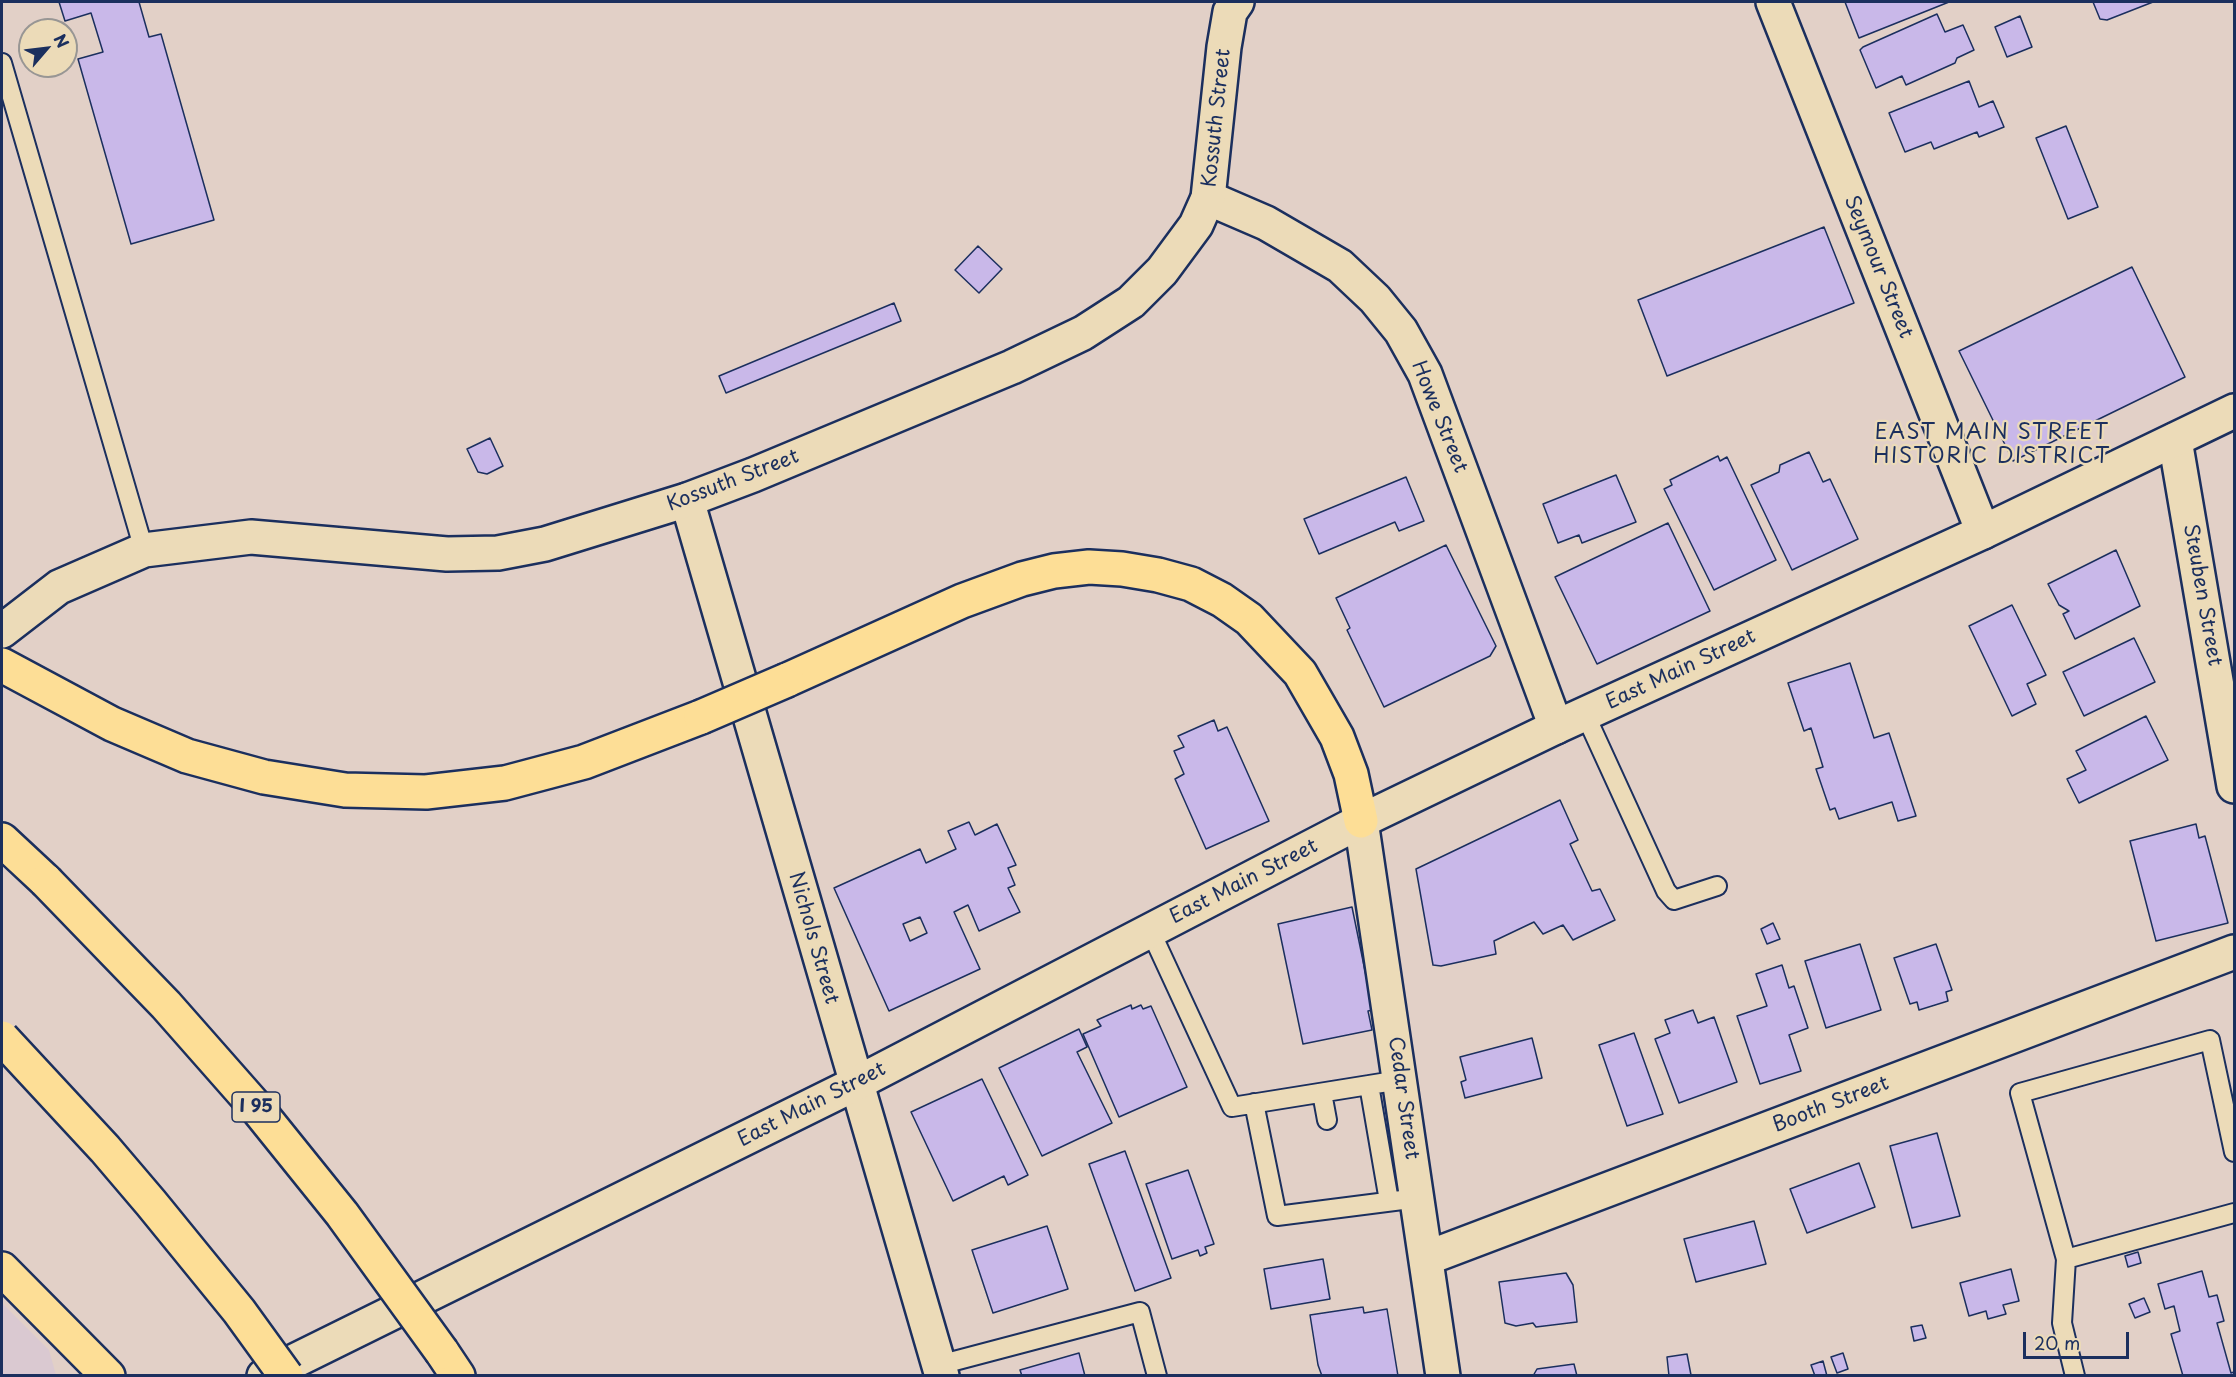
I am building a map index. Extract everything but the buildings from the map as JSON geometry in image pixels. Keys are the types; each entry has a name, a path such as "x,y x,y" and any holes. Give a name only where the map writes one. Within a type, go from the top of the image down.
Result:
{"highway":[{"path":"2,665 147,741 197,759 304,785 386,792 455,790 505,783 584,762 701,717 963,602 1022,579 1054,571 1089,567 1122,569 1191,584 1240,613 1277,645 1300,673 1337,738 1351,774 1361,821"},
{"name":"I 95","path":"2,840 119,956 255,1106 354,1231 450,1364"},
{"path":"2,1038 144,1194 239,1311 286,1376"},
{"path":"2,1269 108,1376"}],"street":[{"name":"Seymour Street","path":"1773,2 1983,532"},
{"name":"Kossuth Street","path":"2,631 59,587 144,550 251,537 447,554 498,553 545,544 687,500 753,475 990,376 1083,333 1131,302 1162,271 1196,225 1208,198 1233,5"},
{"name":"Howe Street","path":"1208,198 1266,223 1340,266 1376,299 1401,331 1425,374 1556,727"},
{"name":"East Main Street","path":"264,1376 855,1084 1361,821 1556,727 1983,532 2235,411"},
{"name":"Steuben Street","path":"2175,440 2225,672 2235,786"},
{"name":"Nichols Street","path":"687,500 855,1084 941,1370"},
{"name":"Cedar Street","path":"1361,821 1400,1080 1404,1200 1427,1258 1443,1376"},
{"name":"Booth Street","path":"1427,1258 2235,952"}],"lane":[{"path":"2,63 144,550"},
{"path":"1585,714 1666,891 1674,900 1717,886"},
{"path":"1150,930 1232,1107 1400,1080"},
{"path":"2075,1376 2062,1323 2066,1259 2020,1093 2210,1040 2235,1152"},
{"path":"1254,1103 1276,1216 1341,1198 1404,1200 1369,1085"},
{"path":"1322,1093 1327,1120"},
{"path":"2066,1259 2235,1213"},
{"path":"941,1370 1140,1312 1157,1376"}],"shaded area":[{"path":"2,1303 49,1350 56,1375 2,1375"}],"district":[{"name":"EAST MAIN STREET HISTORIC DISTRICT","path":"1992,445"}]}
